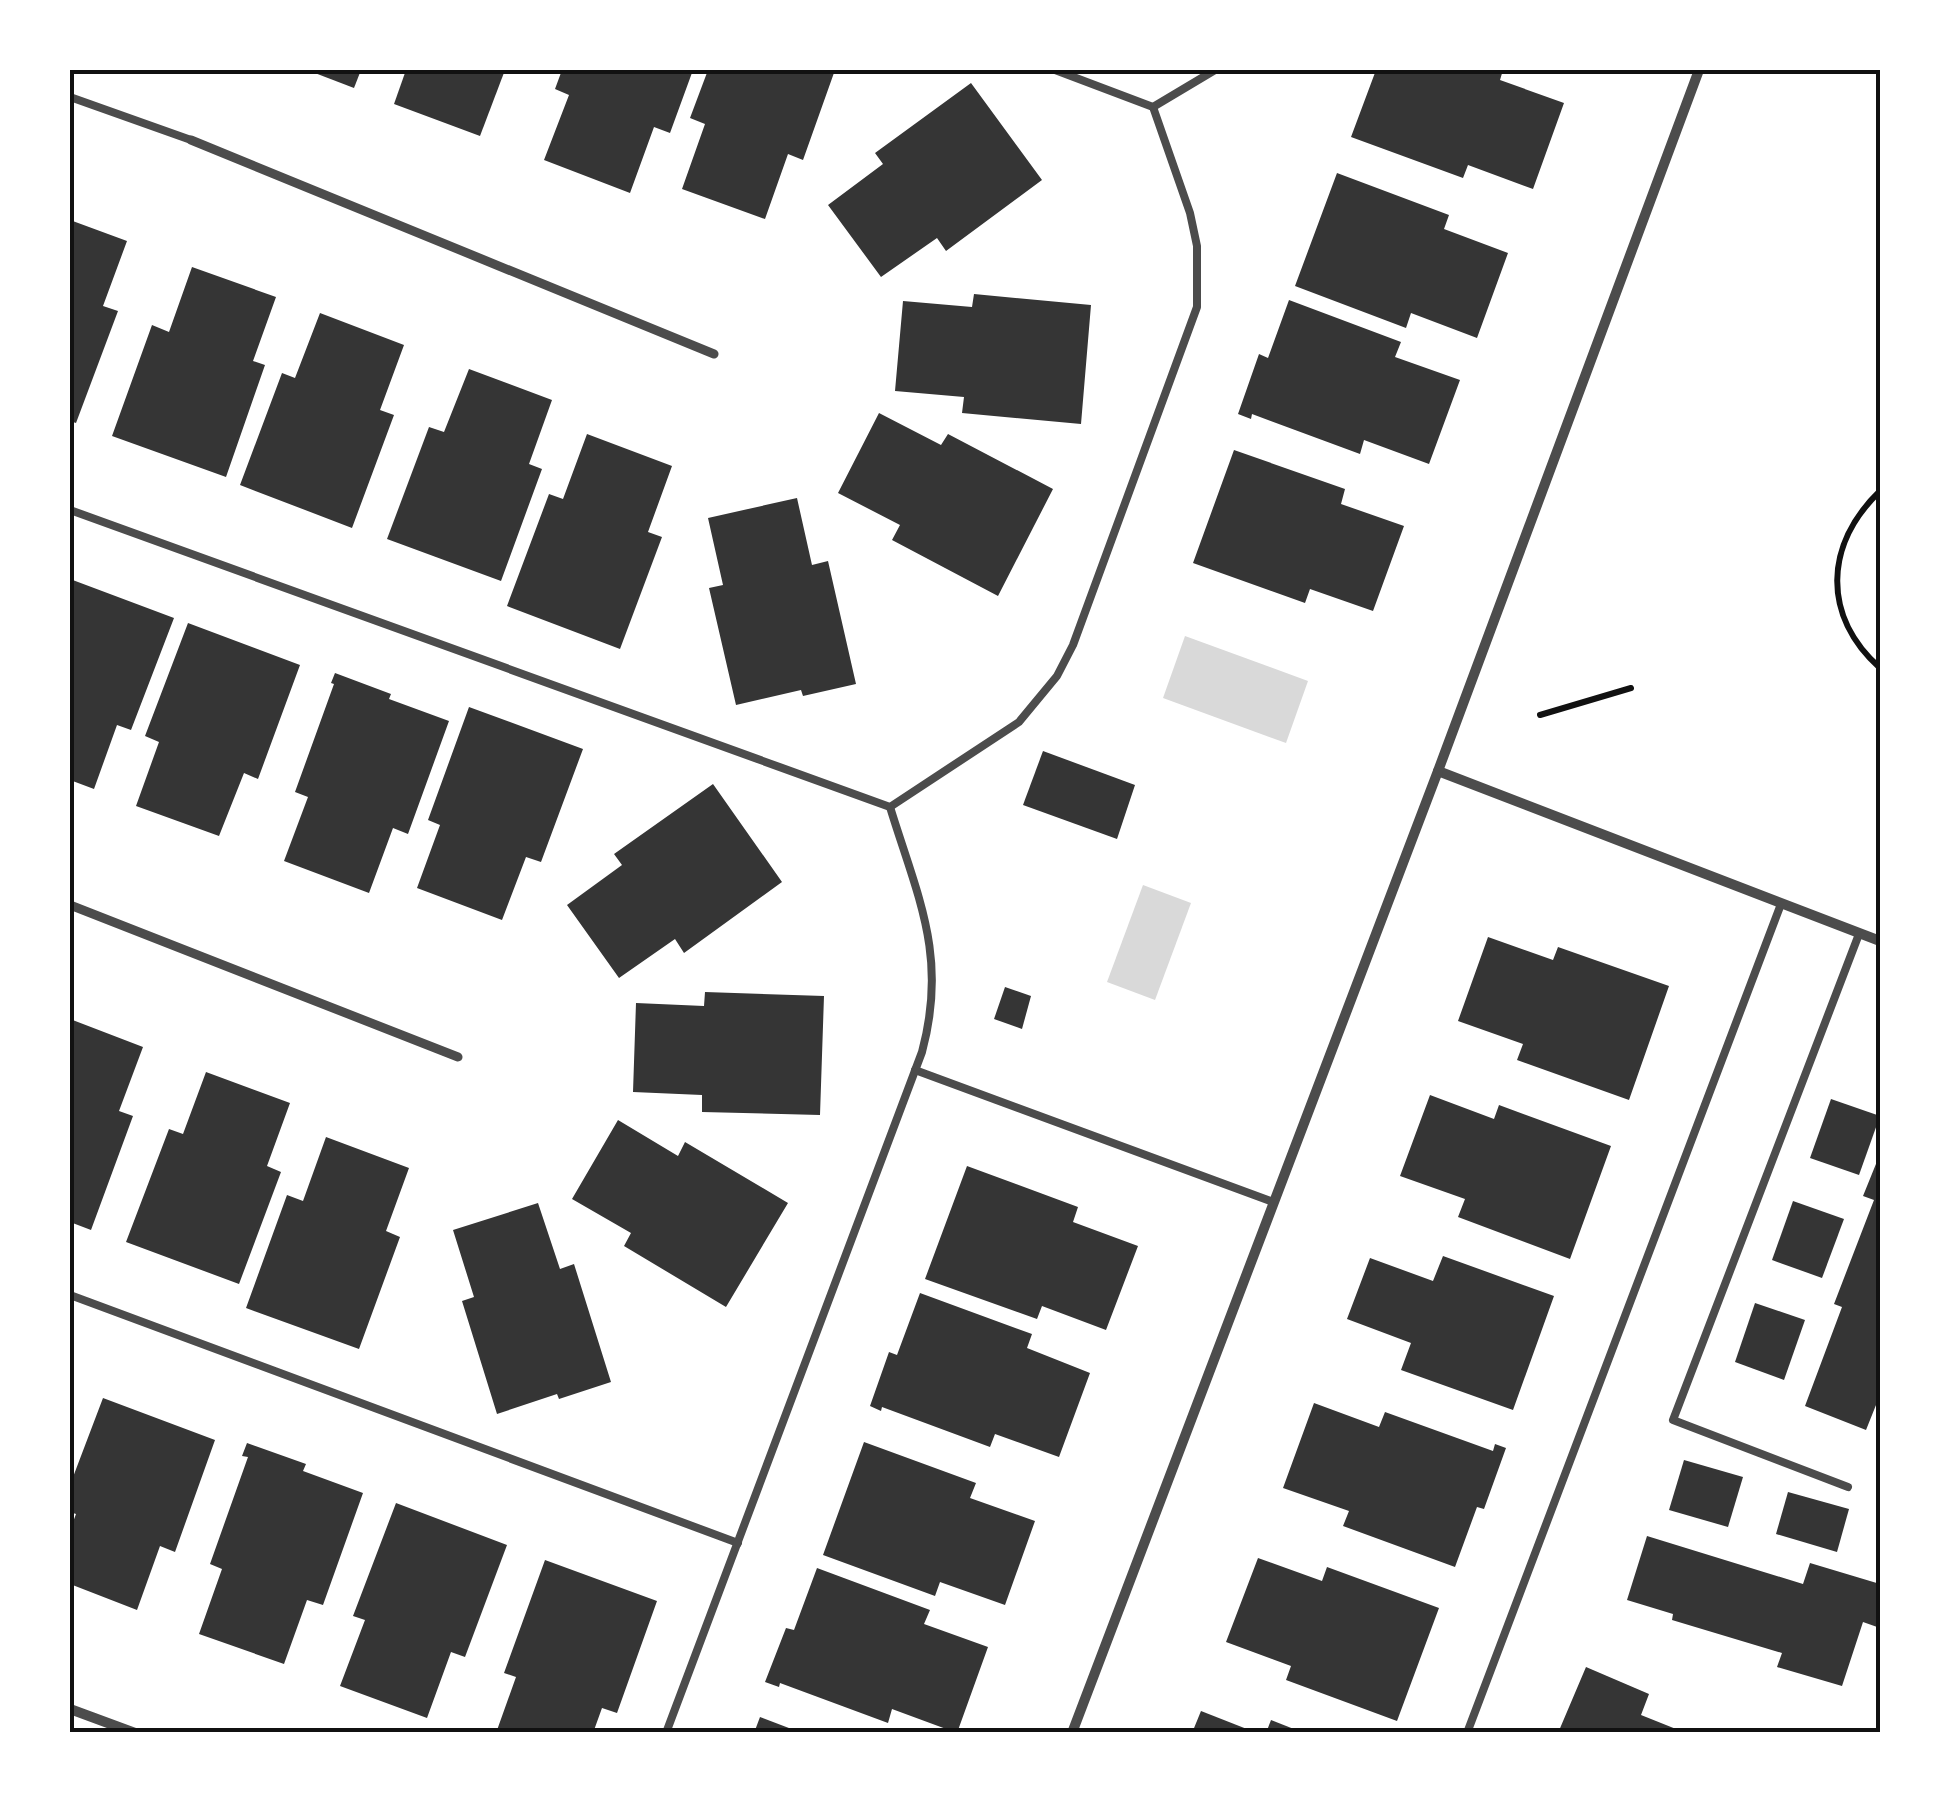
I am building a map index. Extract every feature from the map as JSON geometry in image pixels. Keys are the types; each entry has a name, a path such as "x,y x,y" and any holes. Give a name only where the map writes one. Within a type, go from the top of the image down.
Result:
{"street":[{"path":"1072,1733 1438,771 1699,70"},
{"path":"191,140 714,354"},
{"path":"1438,771 1880,941"},
{"path":"70,905 458,1058"},
{"path":"70,1709 135,1733"}],"lane":[{"path":"890,807 1019,722 1057,676 1073,645 1197,307 1197,246 1190,212 1153,107 1055,70"},
{"path":"1153,107 1215,70"},
{"path":"70,97 191,140"},
{"path":"70,510 890,807"},
{"path":"666,1733 915,1070 931,1018 933,958 890,807"},
{"path":"1467,1733 1781,904"},
{"path":"1848,1487 1673,1420 1858,934"},
{"path":"915,1070 1274,1202"},
{"path":"70,1295 738,1543"}],"path":[{"path":"1880,492 1860,511 1842,544 1837,582 1843,618 1861,651 1880,668"},
{"path":"1540,715 1630,688"}],"shaded area":[{"path":"1185,636 1308,681 1286,743 1163,698"},
{"path":"1143,885 1191,903 1155,1000 1107,982"}],"building":[{"path":"307,70 361,70 354,88"},
{"path":"406,70 505,70 480,136 394,104"},
{"path":"562,70 693,70 670,133 654,127 630,193 544,160 569,95 555,89"},
{"path":"708,70 835,70 803,160 788,154 765,219 682,189 705,124 690,118"},
{"path":"1376,70 1503,70 1500,80 1564,103 1533,189 1468,165 1463,178 1351,137"},
{"path":"971,83 1042,180 946,251 937,238 881,277 828,205 883,164 875,153"},
{"path":"1337,173 1449,215 1444,229 1508,253 1477,338 1411,313 1406,328 1295,286"},
{"path":"70,220 127,241 103,306 118,311 76,423 70,421"},
{"path":"192,267 276,297 253,361 265,365 226,477 112,436 152,325 169,332"},
{"path":"974,294 1091,305 1081,424 962,413 964,397 895,391 903,301 972,307"},
{"path":"1289,300 1401,342 1395,357 1460,380 1429,464 1364,440 1360,454 1252,414 1251,419 1238,414 1259,354 1268,358"},
{"path":"320,313 404,345 380,410 394,415 352,528 240,485 282,373 295,378"},
{"path":"469,369 552,400 529,464 542,469 501,581 387,539 429,427 444,432"},
{"path":"879,413 941,445 948,434 1053,489 998,596 892,540 900,525 838,493"},
{"path":"587,434 672,466 648,532 662,537 620,649 507,606 549,494 563,499"},
{"path":"1234,450 1345,489 1341,504 1404,526 1373,611 1310,589 1305,603 1193,563"},
{"path":"797,498 812,565 828,561 856,684 803,696 801,690 736,705 709,588 723,585 708,518"},
{"path":"70,579 174,618 131,730 117,725 94,789 70,780"},
{"path":"188,623 300,665 258,779 244,773 219,836 136,806 159,742 145,736"},
{"path":"335,673 391,694 389,699 449,721 408,834 393,828 369,893 284,861 308,797 295,792"},
{"path":"469,707 583,749 541,862 526,857 502,920 417,888 440,825 428,820"},
{"path":"1043,751 1135,785 1117,839 1023,805"},
{"path":"713,784 782,882 684,953 675,939 619,978 567,905 622,865 614,854"},
{"path":"1488,937 1553,960 1558,947 1669,986 1629,1100 1517,1060 1523,1044 1458,1021"},
{"path":"1005,987 1031,996 1022,1029 994,1019"},
{"path":"705,992 824,996 820,1115 702,1112 702,1095 633,1092 636,1003 704,1006"},
{"path":"70,1019 143,1047 119,1111 133,1116 91,1230 70,1222"},
{"path":"206,1072 290,1103 267,1166 281,1172 239,1284 126,1242 169,1129 183,1134"},
{"path":"1430,1095 1494,1119 1499,1105 1611,1146 1570,1259 1458,1217 1465,1199 1400,1176"},
{"path":"1831,1099 1880,1116 1859,1175 1810,1158"},
{"path":"618,1120 678,1156 685,1142 788,1203 726,1307 624,1246 631,1233 572,1199"},
{"path":"326,1137 409,1168 386,1231 400,1237 359,1349 246,1308 287,1195 303,1201"},
{"path":"1880,1154 1880,1395 1866,1430 1805,1406 1842,1307 1834,1304 1874,1200 1863,1196"},
{"path":"967,1166 1078,1207 1073,1222 1138,1246 1106,1330 1042,1306 1037,1319 925,1279"},
{"path":"1793,1201 1844,1219 1822,1278 1772,1260"},
{"path":"538,1203 560,1269 574,1264 611,1382 559,1399 557,1394 497,1414 462,1301 474,1297 453,1230"},
{"path":"1443,1256 1554,1296 1513,1410 1401,1370 1411,1343 1347,1319 1370,1258 1433,1281"},
{"path":"920,1293 1032,1334 1027,1348 1090,1373 1059,1457 995,1434 990,1447 870,1406 889,1352 897,1355"},
{"path":"1755,1303 1805,1320 1784,1380 1735,1362"},
{"path":"103,1398 215,1440 175,1552 160,1546 137,1610 70,1584 70,1530 76,1514 70,1512 70,1485"},
{"path":"1314,1403 1379,1427 1385,1412 1493,1451 1495,1444 1506,1448 1484,1509 1477,1507 1455,1567 1343,1526 1349,1511 1283,1488"},
{"path":"864,1442 976,1483 970,1498 1035,1521 1005,1605 940,1582 935,1596 823,1555"},
{"path":"247,1443 306,1464 303,1471 363,1493 323,1605 307,1600 284,1664 199,1634 222,1569 210,1564 248,1457 242,1456"},
{"path":"1684,1460 1743,1477 1728,1527 1669,1510"},
{"path":"1788,1492 1849,1509 1837,1552 1776,1534"},
{"path":"396,1503 507,1545 465,1657 451,1652 427,1718 340,1686 365,1620 353,1616"},
{"path":"1647,1536 1803,1584 1810,1563 1880,1584 1880,1628 1863,1622 1842,1686 1777,1667 1782,1653 1672,1620 1673,1614 1627,1600"},
{"path":"1258,1558 1322,1581 1327,1567 1439,1608 1397,1721 1286,1680 1291,1666 1226,1642"},
{"path":"545,1560 657,1601 617,1713 602,1708 593,1733 496,1733 516,1677 504,1673"},
{"path":"817,1568 930,1610 924,1624 988,1647 957,1733 892,1709 888,1723 780,1683 779,1687 765,1682 786,1628 794,1630"},
{"path":"1586,1667 1649,1694 1641,1715 1686,1733 1558,1733"},
{"path":"1201,1711 1257,1733 1192,1733"},
{"path":"760,1717 802,1733 754,1733"},
{"path":"1271,1720 1304,1733 1266,1733"}]}
